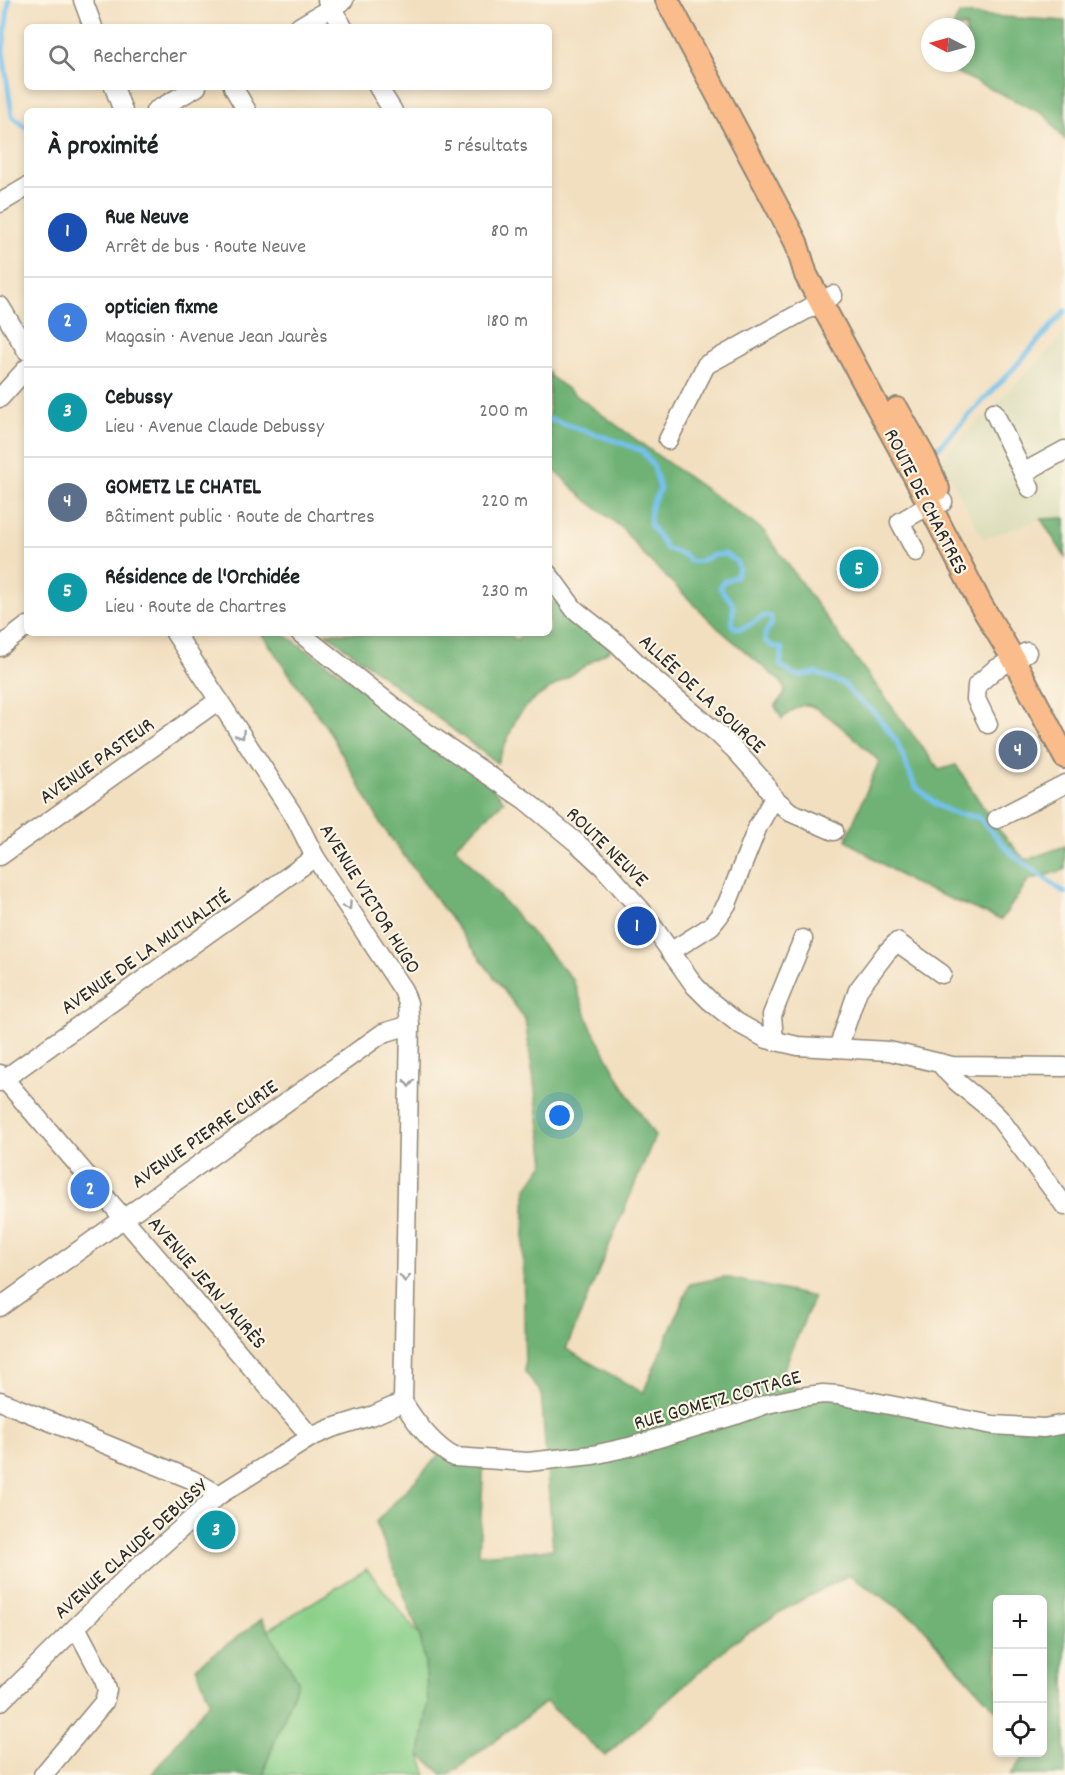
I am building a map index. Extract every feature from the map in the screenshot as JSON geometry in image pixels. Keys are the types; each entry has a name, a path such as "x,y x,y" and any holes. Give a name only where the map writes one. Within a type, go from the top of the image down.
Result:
{"main road":[{"name":"ROUTE DE CHARTRES","path":"667,0 796,242 806,275 826,299 938,505 1007,623 1065,757"},
{"name":"ROUTE DE CHARTRES","path":"1020,656 1065,730"}],"street":[{"path":"83,0 92,24"},
{"path":"303,24 334,3 342,24"},
{"path":"115,90 122,108"},
{"path":"160,108 192,90"},
{"path":"235,90 245,108"},
{"path":"380,90 391,108"},
{"path":"0,203 24,189"},
{"path":"668,440 705,365 826,299"},
{"path":"0,306 24,346"},
{"path":"0,398 24,371"},
{"path":"994,412 1026,480 1065,450"},
{"path":"916,552 900,522 919,511 938,505"},
{"name":"ALLÉE DE LA SOURCE","path":"552,580 574,609 616,643 736,751 763,781 774,798 790,812 834,831"},
{"path":"0,646 24,628"},
{"name":"AVENUE VICTOR HUGO","path":"177,636 296,819 315,857 404,990 408,1003 410,1025 403,1402"},
{"name":"ROUTE NEUVE","path":"304,636 428,733 525,800 577,843 642,911 695,986 738,1023 767,1039 806,1047 889,1051 952,1066 1065,1067"},
{"path":"988,724 976,699 977,685 994,670 1020,656"},
{"name":"AVENUE PASTEUR","path":"0,856 219,700"},
{"path":"997,819 1065,784"},
{"path":"670,952 711,926 719,916 727,904 758,826 774,798"},
{"name":"AVENUE DE LA MUTUALITÉ","path":"1,1078 315,857"},
{"path":"774,1041 772,1015 803,939"},
{"path":"838,1048 858,990 897,942 942,974"},
{"name":"AVENUE PIERRE CURIE","path":"0,1307 383,1033 410,1025"},
{"path":"940,1063 950,1077 988,1106 1000,1119 1065,1206"},
{"name":"AVENUE JEAN JAURÈS","path":"1,1078 311,1437"},
{"name":"RUE GOMETZ COTTAGE","path":"403,1402 411,1416 433,1442 454,1457 528,1462 593,1455 629,1447 736,1416 767,1404 823,1394 993,1425 1044,1428 1065,1424"},
{"path":"0,1401 193,1480 219,1496"},
{"name":"AVENUE CLAUDE DEBUSSY","path":"0,1702 134,1570 219,1496 311,1437 390,1409 403,1402"},
{"path":"43,1775 104,1702 107,1690 76,1628"}],"shaded area":[{"path":"1065,334 1065,518 1041,519 983,539 941,459"}],"green space":[{"path":"959,14 1065,21 1065,140 1045,115 956,72 975,72 975,18 957,18"},
{"path":"552,377 764,531 939,770 956,765 994,824 1025,860 1065,846 1065,870 1029,880 1001,920 910,882 846,840 879,761 844,729 814,707 800,706 790,711 782,719 775,706 784,695 785,689 782,683 719,629 644,555 622,528 586,500 552,468"},
{"path":"1065,518 1065,557 1041,519"},
{"path":"552,602 574,609 611,649 531,701 517,717 497,763 330,636 512,636 517,640 520,636 552,636"},
{"path":"263,636 286,636 341,673 485,779 504,801 455,846 573,980 591,1027 623,1086 655,1136 566,1349 643,1393 690,1284 725,1277 814,1297 778,1383 901,1415 1065,1427 1065,1775 1010,1775 1024,1757 1047,1757 1047,1595 993,1595 993,1707 917,1620 849,1575 785,1609 731,1644 605,1756 546,1702 449,1775 443,1775 420,1755 428,1703 425,1662 420,1636 376,1522 443,1451 484,1459 479,1555 553,1549 541,1392 525,1372 523,1254 526,1189 545,1162 525,1019 382,826 329,731"},
{"path":"367,1569 420,1636 425,1662 428,1703 420,1755 427,1775 264,1775 266,1764 298,1681 268,1630"},
{"path":"262,1619 298,1681 266,1764 264,1775 151,1775 210,1701 196,1667"}],"waterway":[{"path":"9,0 3,51 12,116 24,126"},
{"path":"932,454 1065,311"},
{"path":"552,420 642,451 654,467 660,489 651,506 650,524 666,548 684,555 690,561 697,562 714,555 725,554 736,561 739,568 736,576 723,582 720,588 733,606 733,627 740,629 764,616 771,617 772,622 765,634 765,641 772,646 782,648 780,665 799,676 816,673 844,684 853,695 873,711 897,742 915,786 937,805 953,813 978,817 1012,854 1065,893"}],"place":[{"name":"Résidence de l'Orchidée","path":"859,569"},
{"name":"GOMETZ LE CHATEL","path":"1018,750"},
{"name":"Rue Neuve","path":"637,926"},
{"name":"opticien fixme","path":"90,1189"},
{"name":"Cebussy","path":"216,1530"}]}
